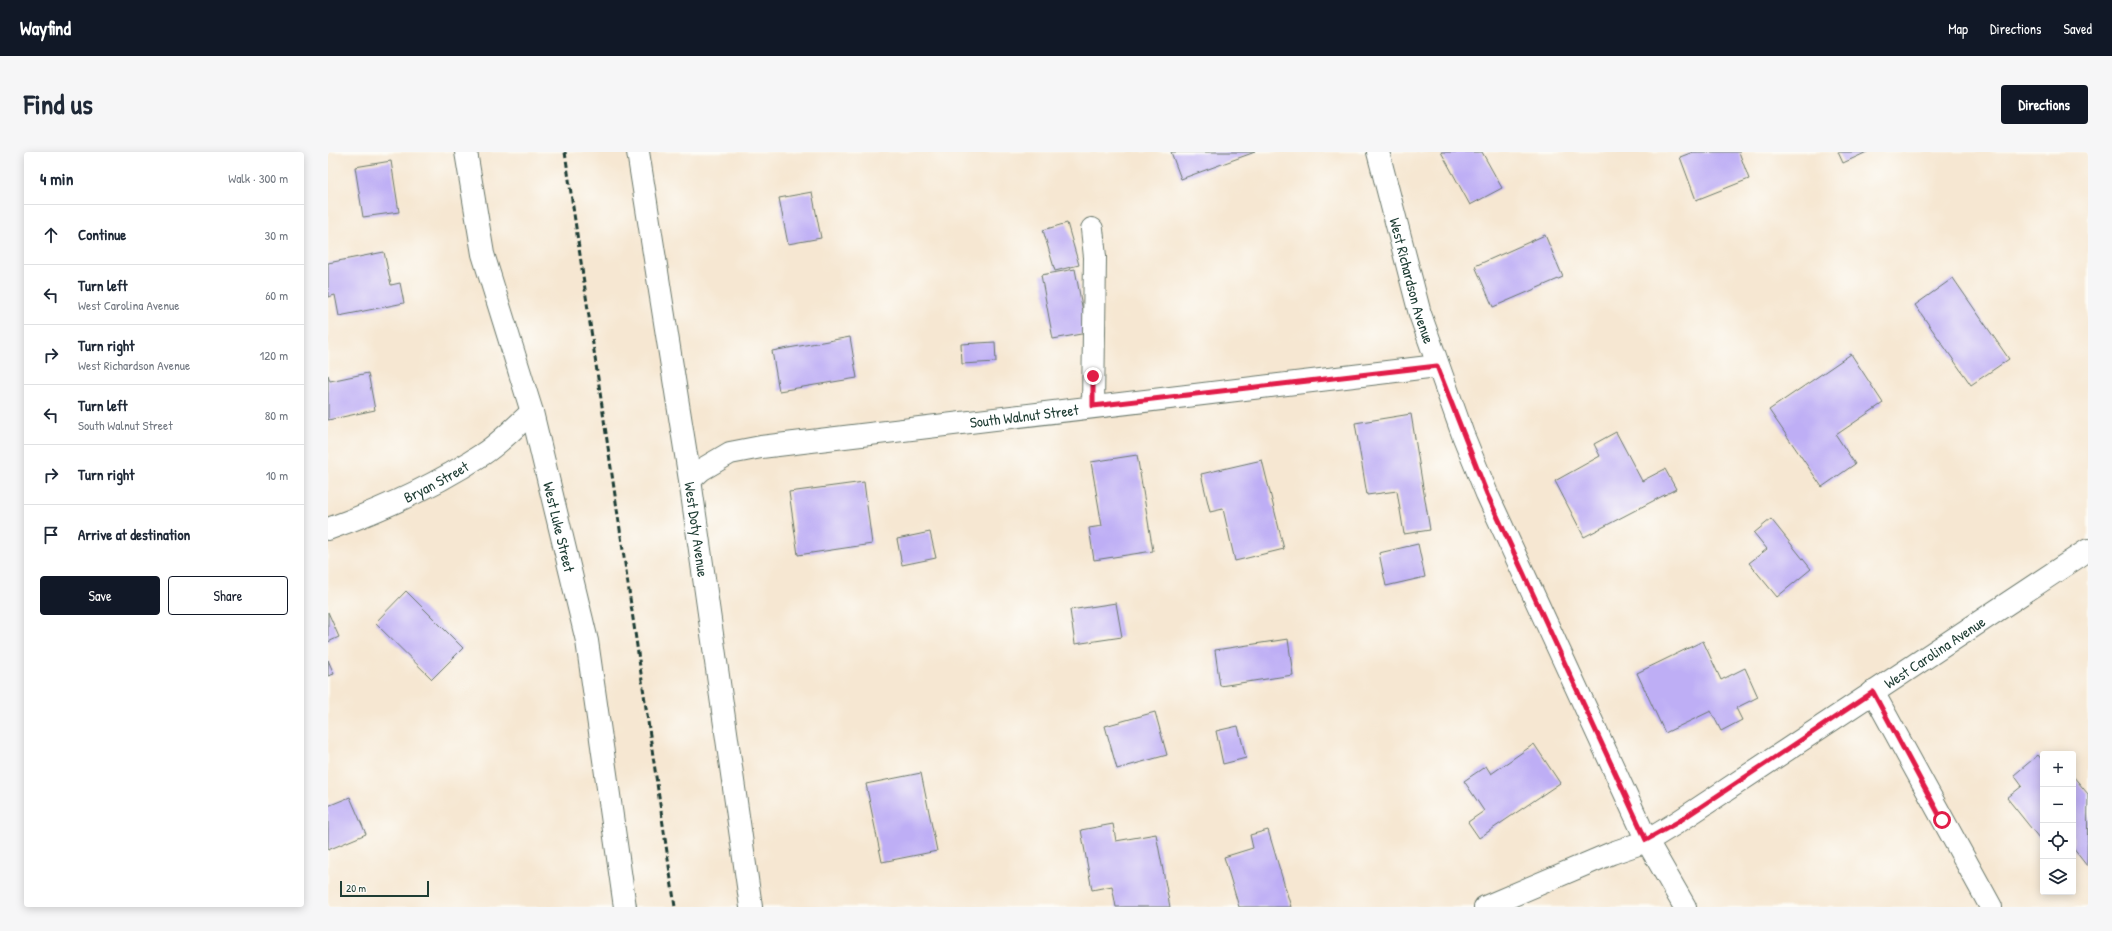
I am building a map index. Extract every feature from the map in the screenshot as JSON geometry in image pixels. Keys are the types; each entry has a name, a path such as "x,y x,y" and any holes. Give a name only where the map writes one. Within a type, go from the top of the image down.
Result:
{"street":[{"name":"West Luke Street","path":"466,152 484,254 532,412 587,641 625,907"},
{"name":"West Doty Avenue","path":"638,152 690,480 751,907"},
{"name":"West Richardson Avenue","path":"1378,152 1420,314 1437,366 1487,494 1646,840 1685,907"},
{"path":"1092,229 1095,257 1093,406"},
{"name":"South Walnut Street","path":"690,480 701,470 730,454 761,447 1093,406 1437,366"},
{"name":"Bryan Street","path":"328,529 374,512 453,472 484,454 532,412"},
{"name":"West Carolina Avenue","path":"1484,907 1646,840 1678,822 2088,550"},
{"path":"1873,692 1991,907"}],"building":[{"path":"1171,152 1255,152 1181,179"},
{"path":"1441,152 1482,152 1502,188 1470,205"},
{"path":"1693,152 1739,152 1749,179 1696,200 1680,157"},
{"path":"1838,152 1867,152 1843,163"},
{"path":"391,161 399,212 363,217 355,167"},
{"path":"812,192 821,238 788,244 779,198"},
{"path":"1067,223 1079,265 1055,271 1043,230"},
{"path":"1545,235 1563,277 1493,307 1475,266"},
{"path":"384,252 391,285 400,283 404,303 339,316 335,295 328,297 328,263"},
{"path":"1075,269 1087,333 1053,339 1041,275"},
{"path":"1953,278 2009,359 1971,385 1915,305"},
{"path":"850,337 857,378 779,391 772,351"},
{"path":"995,342 996,362 962,364 961,344"},
{"path":"1851,354 1883,403 1836,435 1855,464 1822,487 1769,410"},
{"path":"368,373 375,410 328,420 328,375 330,381"},
{"path":"1411,414 1430,530 1404,534 1397,491 1367,495 1355,423"},
{"path":"1616,432 1642,481 1665,469 1676,489 1584,537 1555,481 1600,456 1594,444"},
{"path":"1137,455 1153,551 1094,560 1089,528 1102,526 1091,462"},
{"path":"1262,460 1284,549 1235,561 1223,509 1210,512 1201,474"},
{"path":"864,482 872,544 798,555 789,492"},
{"path":"1771,519 1811,569 1777,597 1749,563 1767,549 1754,533"},
{"path":"930,532 936,558 902,565 897,539"},
{"path":"1418,544 1425,577 1386,586 1379,553"},
{"path":"406,591 463,648 432,679 375,623"},
{"path":"1116,603 1122,637 1075,644 1070,610"},
{"path":"328,612 339,637 328,642"},
{"path":"1288,639 1293,675 1220,686 1215,650"},
{"path":"1703,641 1721,680 1745,668 1758,697 1736,708 1742,720 1721,731 1711,711 1665,733 1637,673"},
{"path":"328,660 334,674 328,676"},
{"path":"1155,712 1167,755 1117,769 1105,726"},
{"path":"1238,726 1246,758 1223,764 1216,731"},
{"path":"1534,744 1560,783 1479,838 1468,822 1484,811 1464,781 1486,766 1491,774"},
{"path":"2038,755 2040,757 2040,839 2007,798 2022,786 2014,775"},
{"path":"921,773 937,851 882,862 866,784"},
{"path":"2076,780 2088,794 2087,866 2076,852"},
{"path":"350,797 366,834 328,850 328,806"},
{"path":"1113,824 1116,841 1156,834 1170,907 1116,907 1112,886 1092,890 1081,830"},
{"path":"1268,830 1291,907 1239,907 1224,857 1253,848 1250,835"}],"railway":[{"path":"565,152 675,907"}],"route":[{"path":"1093,376 1093,406 1437,366 1463,436 1487,494 1646,840 1678,822 1873,692 1942,820"}]}
